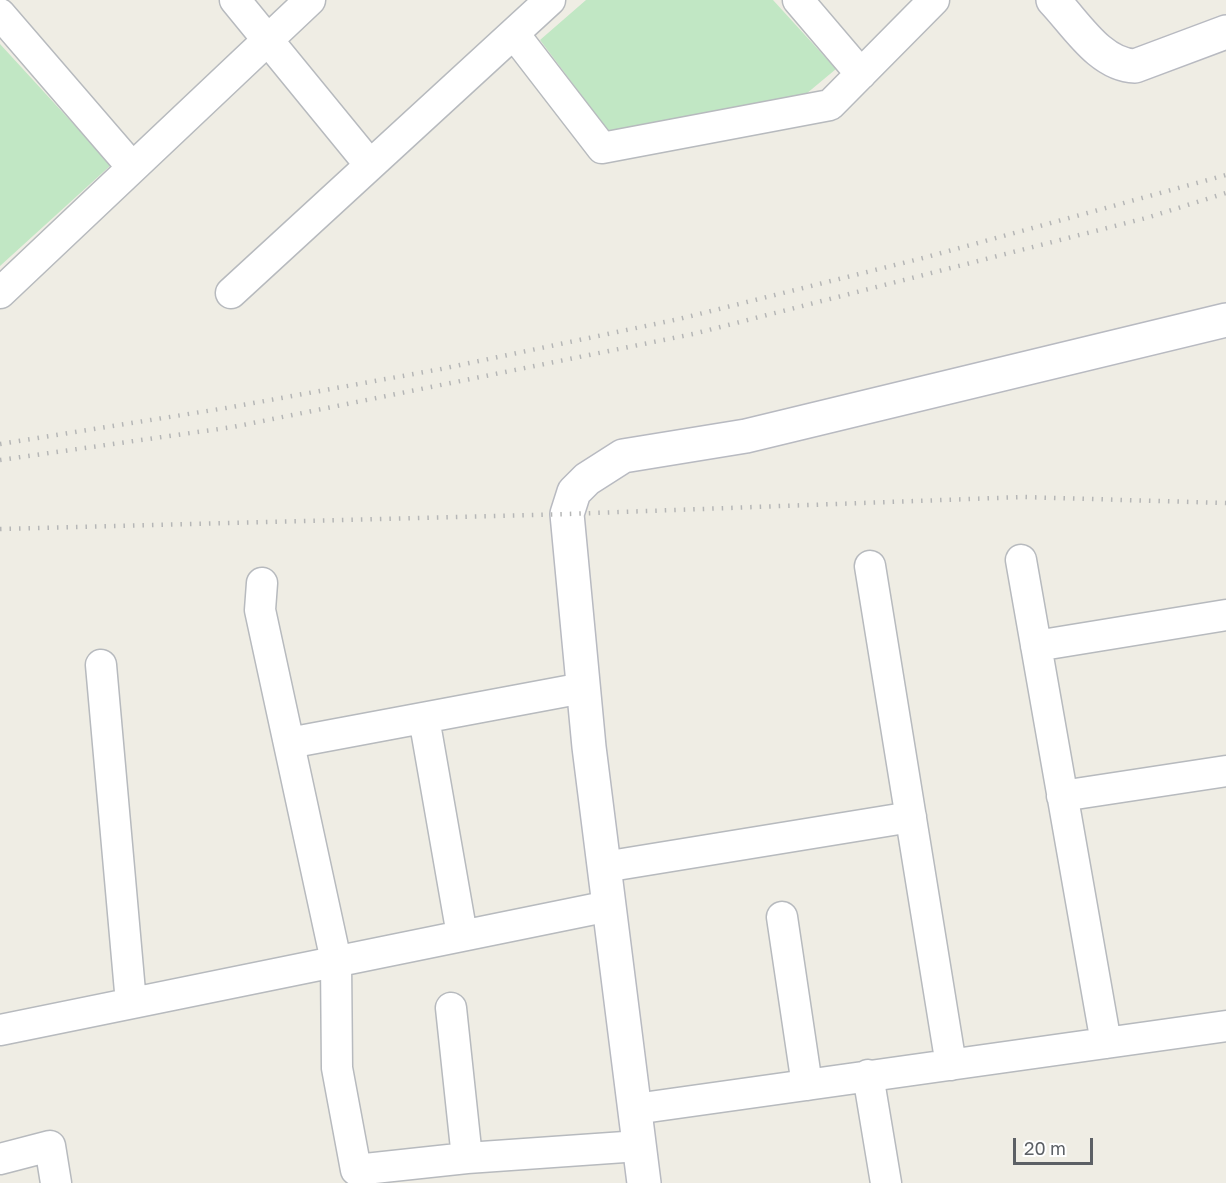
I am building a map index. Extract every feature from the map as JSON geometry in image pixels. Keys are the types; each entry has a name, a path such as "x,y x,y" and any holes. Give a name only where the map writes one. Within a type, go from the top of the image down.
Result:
{"street":[{"path":"235,0 370,165"},
{"path":"0,293 310,0"},
{"path":"231,292 550,0"},
{"path":"798,0 861,74"},
{"path":"514,34 602,148 830,105 934,0"},
{"path":"1053,0 1103,55 1121,66 1135,66 1226,32"},
{"path":"0,14 132,167"},
{"path":"644,1183 583,688 567,514 574,492 587,479 623,456 746,436 1226,320"},
{"path":"1021,560 1106,1043"},
{"path":"870,566 951,1065"},
{"path":"262,583 260,610 336,961 337,1068 356,1170 467,1158 639,1146"},
{"path":"1036,646 1226,615"},
{"path":"101,665 131,1003"},
{"path":"289,743 583,688"},
{"path":"424,718 462,935"},
{"path":"1062,796 1226,771"},
{"path":"604,867 911,817"},
{"path":"0,1030 609,906"},
{"path":"783,917 807,1085"},
{"path":"451,1008 467,1158"},
{"path":"635,1109 1226,1026"},
{"path":"868,1075 886,1183"},
{"path":"0,1159 50,1146 56,1183"}],"green space":[{"path":"586,0 773,0 836,69 800,99 609,132 540,40"},
{"path":"0,44 111,165 0,266"}],"railway":[{"path":"0,444 226,408 441,369 679,319 923,258 1226,175"},
{"path":"0,460 233,427 693,334 1146,218 1226,193"},
{"path":"0,529 567,514 1023,497 1226,503"}]}
